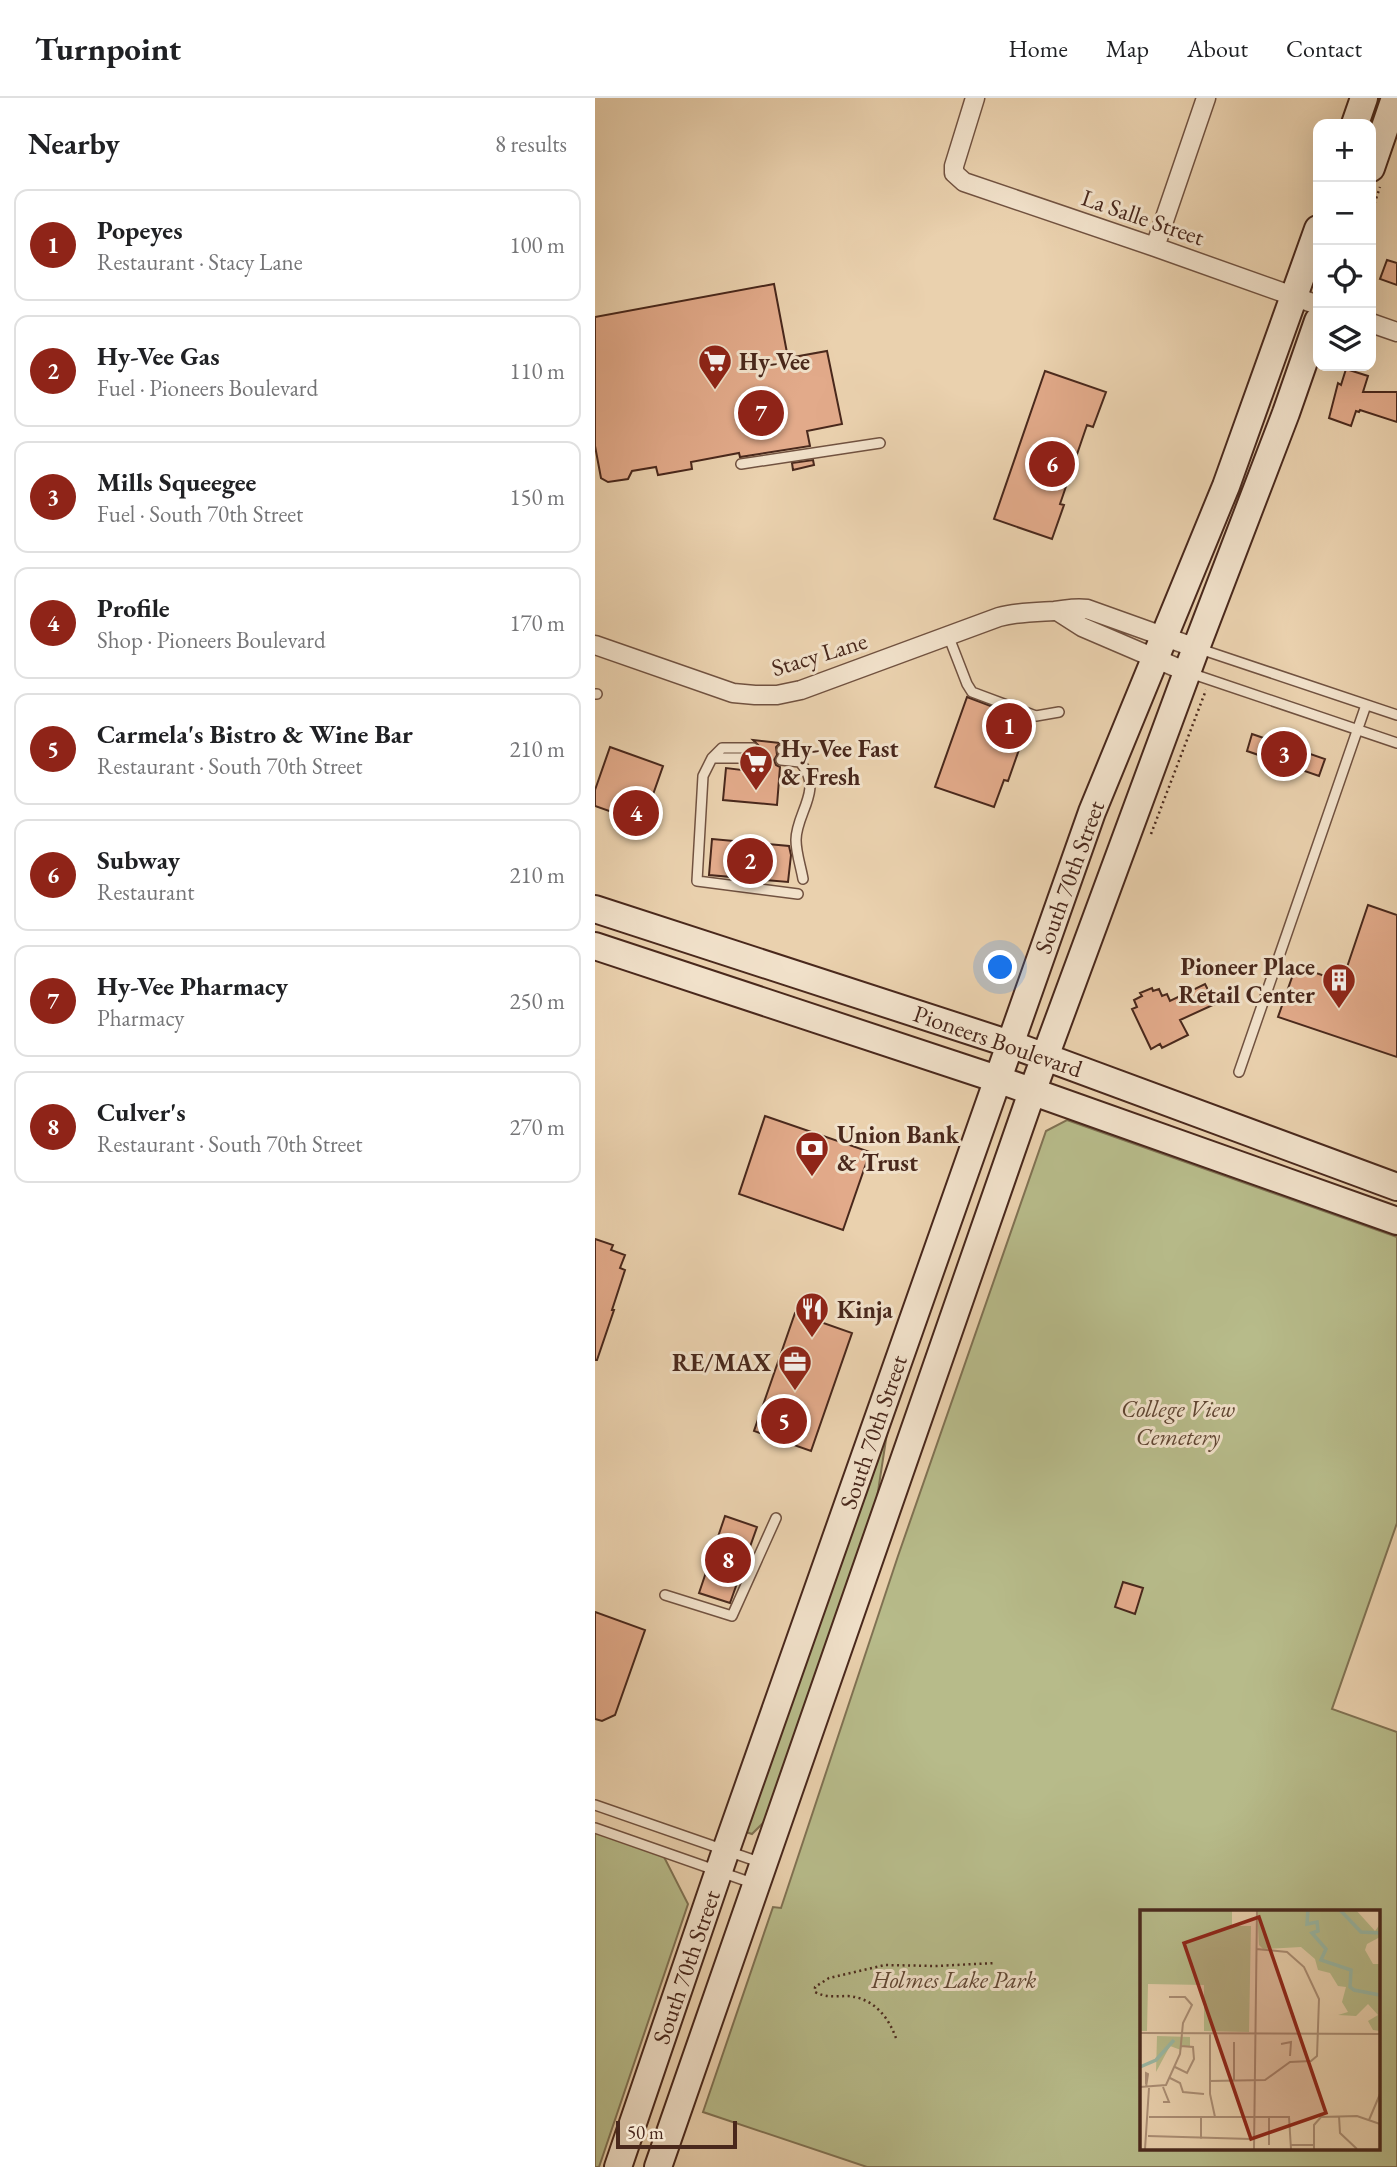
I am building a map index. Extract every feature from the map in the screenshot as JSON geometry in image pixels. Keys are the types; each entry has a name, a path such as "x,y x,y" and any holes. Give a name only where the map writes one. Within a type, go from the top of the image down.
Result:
{"main road":[{"path":"1357,119 1364,98"},
{"path":"1376,153 1395,98"},
{"name":"South 70th Street","path":"618,2167 722,1861 1092,812 1226,486 1306,301 1315,245"},
{"name":"South 70th Street","path":"658,2167 1032,1092 1313,335"},
{"name":"Pioneers Boulevard","path":"595,909 1045,1056 1397,1187"},
{"name":"Pioneers Boulevard","path":"595,946 997,1079 1397,1221"}],"street":[{"name":"La Salle Street","path":"975,98 955,159 954,173 964,182 1306,301"},
{"path":"1155,247 1206,98"},
{"path":"1376,325 1397,332"},
{"name":"Stacy Lane","path":"595,645 733,693 777,695 801,690 1011,614 1057,611 1073,607 1087,610 1159,647 1191,659"},
{"name":"Stacy Lane","path":"1057,611 1082,627 1159,647 1191,659"}],"lane":[{"path":"741,464 880,443"},
{"path":"949,635 972,692 1037,716 1059,712"},
{"name":"Stacy Lane","path":"1191,659 1397,715"},
{"name":"Stacy Lane","path":"1191,659 1357,730 1397,743"},
{"path":"1239,1072 1366,705"},
{"path":"752,753 712,758 703,776 697,881 798,894"},
{"path":"782,755 791,753 800,762 808,773 811,787 796,839 803,879"},
{"path":"665,1595 732,1616 776,1518"},
{"path":"595,1805 760,1875"},
{"path":"595,1828 722,1861 760,1875"}],"path":[{"path":"896,2038 886,2019 868,2000 821,1995 815,1992 815,1987 829,1978 885,1965 995,1963"}],"green space":[{"path":"1067,1120 1397,1237 1397,1523 1332,1709 1397,1732 1397,2167 867,2167 703,2112 773,1907 781,1908 898,1556 1046,1131"},
{"path":"885,1432 887,1433 875,1511 768,1818 752,1834 746,1832"},
{"path":"595,1828 661,1851 688,1904 599,2167 595,2167"}],"building":[{"path":"1387,260 1397,263 1397,285 1380,279"},
{"name":"Hy-Vee","path":"774,284 788,358 827,351 842,424 807,431 810,446 740,457 739,453 691,462 692,469 658,475 656,467 632,471 628,479 608,482 601,478 595,446 595,317"},
{"path":"1045,371 1106,392 1093,427 1087,425 1060,504 1064,505 1052,539 994,519"},
{"path":"1345,371 1352,371 1368,376 1363,392 1397,392 1397,422 1360,410 1356,411 1351,426 1329,418 1338,383 1341,385"},
{"path":"813,460 814,465 793,470 792,463"},
{"path":"967,697 1025,719 1017,743 1021,744 1008,781 1004,780 994,807 935,787"},
{"path":"1252,734 1325,759 1319,776 1247,751"},
{"path":"753,740 780,743 776,747 777,755 774,760 780,767 777,805 723,800 726,768 750,771 751,765 758,761 757,753 760,747"},
{"path":"610,747 663,766 643,823 595,806 595,790"},
{"path":"712,839 789,846 791,855 788,882 709,875"},
{"name":"Pioneer Place Retail Center","path":"1368,905 1397,915 1397,1057 1278,1017 1296,966 1342,982"},
{"path":"1205,984 1215,1004 1180,1020 1188,1035 1162,1048 1160,1044 1151,1049 1132,1009 1137,1007 1134,1000 1142,996 1140,993 1152,988 1153,991 1159,989 1162,996 1167,994 1170,1001"},
{"path":"765,1116 870,1152 843,1230 739,1194"},
{"path":"595,1239 613,1245 611,1250 625,1255 620,1268 625,1270 597,1360 595,1360"},
{"path":"795,1313 852,1333 811,1451 754,1431"},
{"path":"725,1516 757,1527 730,1603 699,1593"},
{"path":"1123,1582 1143,1588 1135,1614 1115,1607"},
{"path":"595,1612 645,1630 615,1715 602,1721 595,1719"}],"place":[{"name":"Hy-Vee","path":"715,391"},
{"name":"Hy-Vee Pharmacy","path":"761,413"},
{"name":"Subway","path":"1052,464"},
{"name":"Popeyes","path":"1009,726"},
{"name":"Mills Squeegee","path":"1284,754"},
{"name":"Hy-Vee Fast & Fresh","path":"756,792"},
{"name":"Profile","path":"636,813"},
{"name":"Hy-Vee Gas","path":"750,861"},
{"name":"Pioneer Place Retail Center","path":"1339,1010"},
{"name":"Union Bank & Trust","path":"812,1178"},
{"name":"Kinja","path":"812,1339"},
{"name":"RE/MAX","path":"795,1392"},
{"name":"Carmela's Bistro & Wine Bar","path":"784,1421"},
{"name":"Culver's","path":"728,1560"}],"park label":[{"name":"College View Cemetery","path":"1178,1422"},
{"name":"Holmes Lake Park","path":"954,1979"}]}
